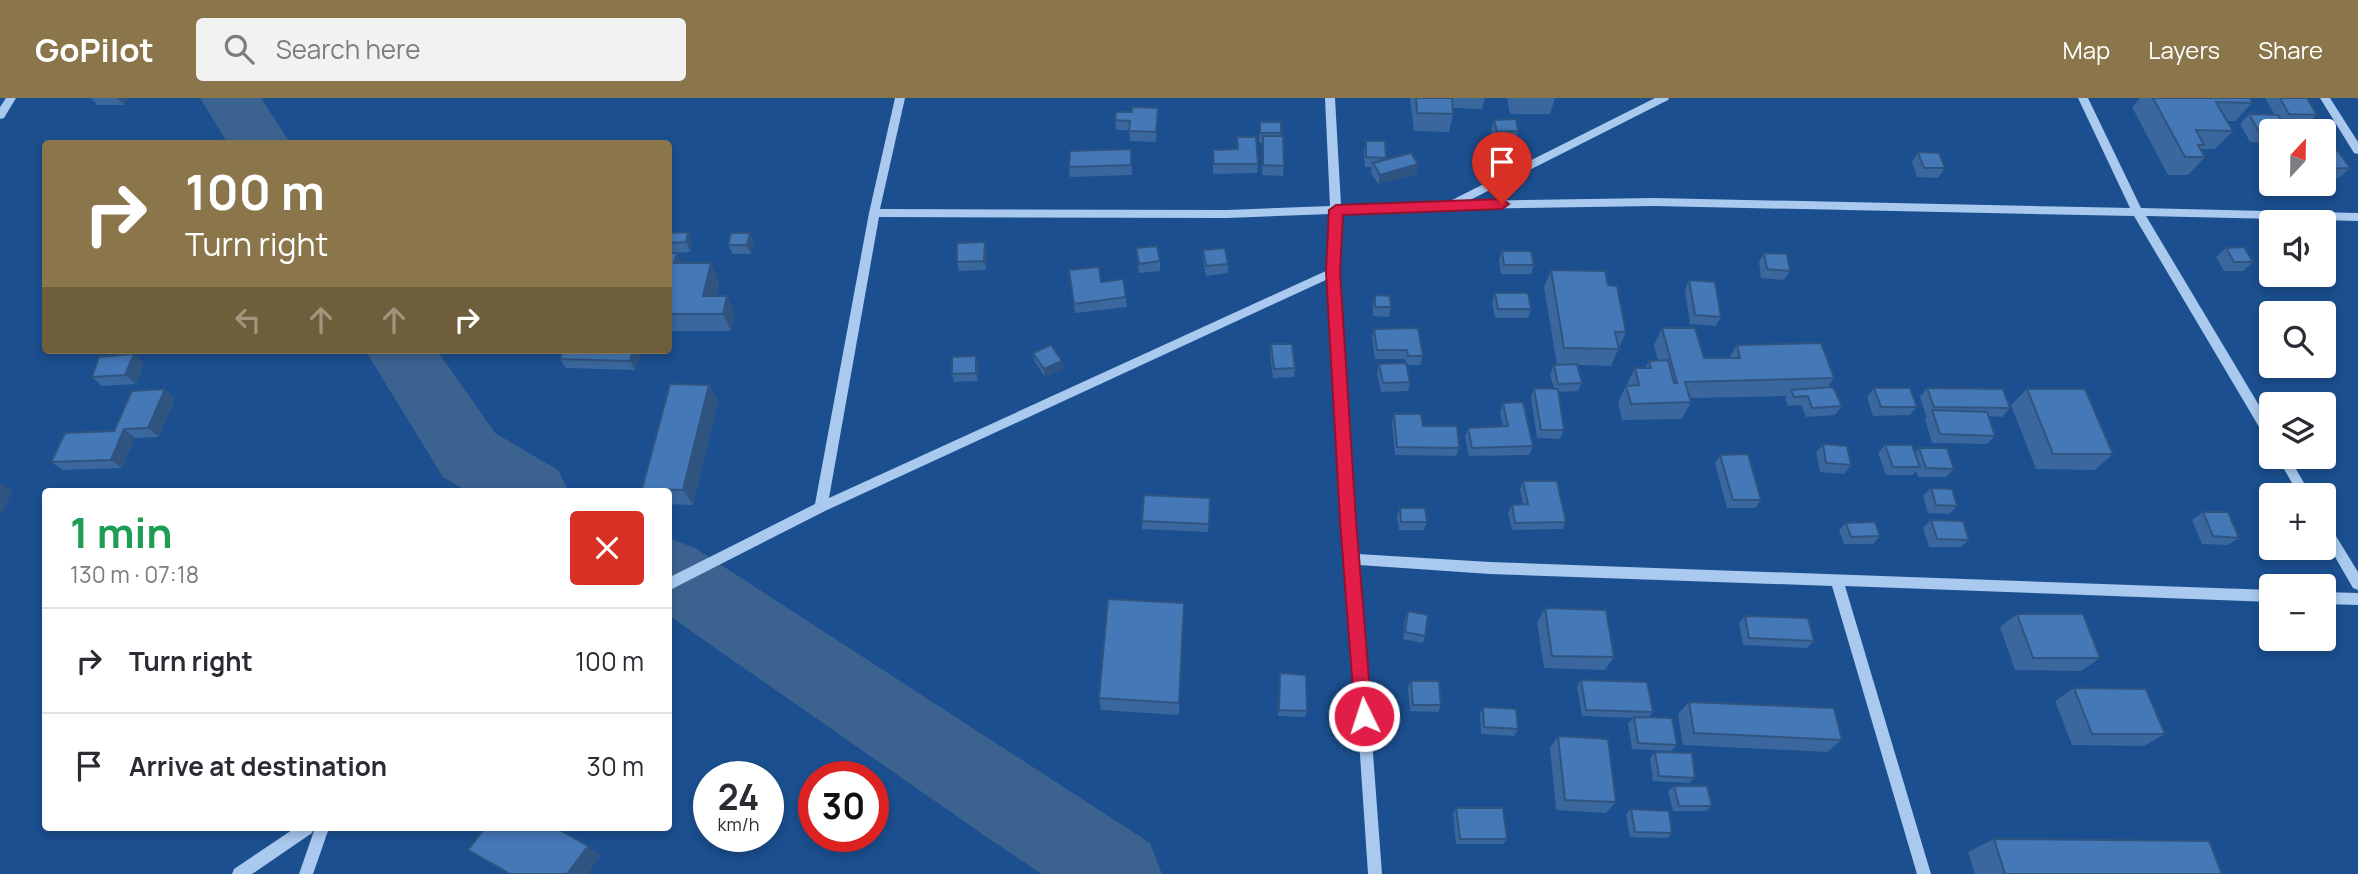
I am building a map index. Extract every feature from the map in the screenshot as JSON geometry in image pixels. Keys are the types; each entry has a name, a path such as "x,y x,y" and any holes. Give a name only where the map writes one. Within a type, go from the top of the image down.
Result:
{"street":[{"path":"0,115 12,98"},
{"path":"821,507 874,213 900,98"},
{"path":"1330,98 1336,210 1333,272 1375,874"},
{"path":"1451,205 1664,98"},
{"path":"2083,98 2138,213 2259,416"},
{"path":"2325,98 2358,150"},
{"path":"874,213 1227,214 1451,205 1654,202 2358,217"},
{"path":"672,582 821,507 1333,272"},
{"path":"2336,547 2358,584"},
{"path":"1352,559 1490,568 2259,596"},
{"path":"1837,581 1924,874"},
{"path":"2336,598 2358,599"},
{"path":"239,874 303,831"},
{"path":"306,874 321,831"}],"building":[{"path":"1416,98 1452,98 1453,114 1417,113"},
{"path":"2153,98 2250,98 2252,103 2216,102 2233,131 2196,130 2204,145 2198,145 2205,157 2185,157"},
{"path":"2280,98 2307,98 2317,115 2289,114"},
{"path":"1132,107 1158,108 1156,132 1129,131 1130,121 1115,120 1116,112 1132,112"},
{"path":"2249,114 2278,115 2280,119 2259,119 2259,132"},
{"path":"1516,119 1518,131 1497,132 1494,120"},
{"path":"1260,122 1281,122 1281,133 1260,133"},
{"path":"1263,136 1283,136 1284,166 1263,165"},
{"path":"1237,137 1256,137 1258,164 1214,164 1213,150 1238,149"},
{"path":"1366,141 1385,141 1386,158 1366,157"},
{"path":"1131,149 1131,165 1069,167 1070,151"},
{"path":"2338,151 2350,168 2336,169"},
{"path":"1918,152 1939,153 1945,168 1924,168"},
{"path":"1411,153 1418,164 1380,175 1373,163"},
{"path":"688,232 686,242 672,243 672,233"},
{"path":"731,233 750,233 747,245 728,245"},
{"path":"985,242 984,261 957,262 957,243"},
{"path":"1157,246 1160,261 1139,264 1136,248"},
{"path":"2244,247 2253,262 2234,262 2226,248"},
{"path":"1225,248 1228,264 1206,266 1203,250"},
{"path":"1502,251 1531,251 1534,265 1504,265"},
{"path":"672,253 677,253 674,263 711,263 703,296 727,296 723,314 672,314"},
{"path":"1764,253 1787,254 1790,271 1767,269"},
{"path":"1099,267 1101,282 1123,279 1126,297 1074,304 1069,270"},
{"path":"1551,270 1605,271 1608,285 1617,286 1626,332 1615,332 1619,349 1564,348"},
{"path":"1689,280 1715,282 1721,317 1695,315"},
{"path":"1495,293 1528,293 1531,309 1498,309"},
{"path":"1375,295 1390,296 1391,307 1375,307"},
{"path":"1418,328 1423,356 1408,356 1407,350 1377,350 1374,329"},
{"path":"1662,328 1695,328 1704,358 1740,358 1737,345 1821,343 1834,378 1685,382 1691,402 1631,404 1626,386 1639,385 1635,368 1651,368 1649,361 1668,360 1674,383 1677,383"},
{"path":"1271,344 1292,344 1295,368 1274,369"},
{"path":"1051,345 1062,361 1044,369 1033,353"},
{"path":"134,354 125,375 92,377 99,357"},
{"path":"562,354 632,354 630,361 560,359"},
{"path":"976,356 976,373 952,374 952,357"},
{"path":"1406,363 1410,382 1383,383 1379,364"},
{"path":"1577,364 1582,383 1558,384 1554,365"},
{"path":"670,384 709,385 683,490 642,488"},
{"path":"1833,387 1842,406 1812,408 1808,396 1794,397 1791,390"},
{"path":"1534,388 1558,389 1564,430 1541,430"},
{"path":"1874,388 1910,388 1917,407 1881,407"},
{"path":"1927,388 2003,389 2010,408 1934,407"},
{"path":"165,389 148,428 124,429 111,460 51,462 65,433 114,431 132,391"},
{"path":"2027,389 2085,389 2113,454 2053,454"},
{"path":"1523,402 1533,446 1472,448 1468,428 1508,426 1503,403"},
{"path":"1932,410 1987,412 1995,436 1940,434"},
{"path":"1394,414 1421,414 1423,426 1457,426 1459,448 1397,447"},
{"path":"1823,444 1847,446 1851,465 1826,463"},
{"path":"1885,445 1912,445 1920,467 1893,467"},
{"path":"1919,448 1947,448 1954,469 1926,468"},
{"path":"1748,454 1761,500 1733,500 1720,455"},
{"path":"1523,481 1557,481 1566,522 1515,523 1512,505 1528,504"},
{"path":"1931,488 1952,489 1957,506 1936,505"},
{"path":"1144,495 1210,498 1209,524 1142,521"},
{"path":"1400,508 1425,508 1427,522 1401,522"},
{"path":"2203,512 2228,512 2239,538 2213,536"},
{"path":"1931,520 1963,521 1969,540 1937,539"},
{"path":"1875,522 1880,536 1851,537 1846,523"},
{"path":"1108,599 1184,603 1179,703 1099,698"},
{"path":"1545,608 1606,610 1614,657 1552,656"},
{"path":"1408,611 1428,615 1425,636 1405,632"},
{"path":"2017,614 2083,614 2100,658 2033,658"},
{"path":"1745,616 1808,618 1814,641 1749,638"},
{"path":"1280,673 1306,675 1307,711 1279,710"},
{"path":"1581,680 1647,682 1653,712 1586,710"},
{"path":"1411,681 1439,681 1441,705 1413,705"},
{"path":"2074,688 2146,689 2165,734 2092,734"},
{"path":"1689,702 1834,708 1842,740 1694,733"},
{"path":"1483,707 1516,709 1518,729 1484,727"},
{"path":"1634,717 1672,718 1677,745 1638,743"},
{"path":"1558,736 1608,739 1616,802 1565,800"},
{"path":"1655,752 1692,753 1695,778 1659,776"},
{"path":"1674,786 1707,786 1712,806 1679,806"},
{"path":"1456,808 1503,808 1507,839 1460,839"},
{"path":"1631,809 1669,811 1672,833 1635,832"},
{"path":"483,831 561,831 588,846 567,874 510,874 468,850"},
{"path":"1994,839 2209,841 2222,874 2005,874"}],"waterway":[{"path":"230,98 257,140"},
{"path":"402,354 469,455 525,488"},
{"path":"672,575 1018,809 1119,874"}],"route":[{"path":"1364,716 1348,520 1333,272 1336,210 1502,204"}]}
